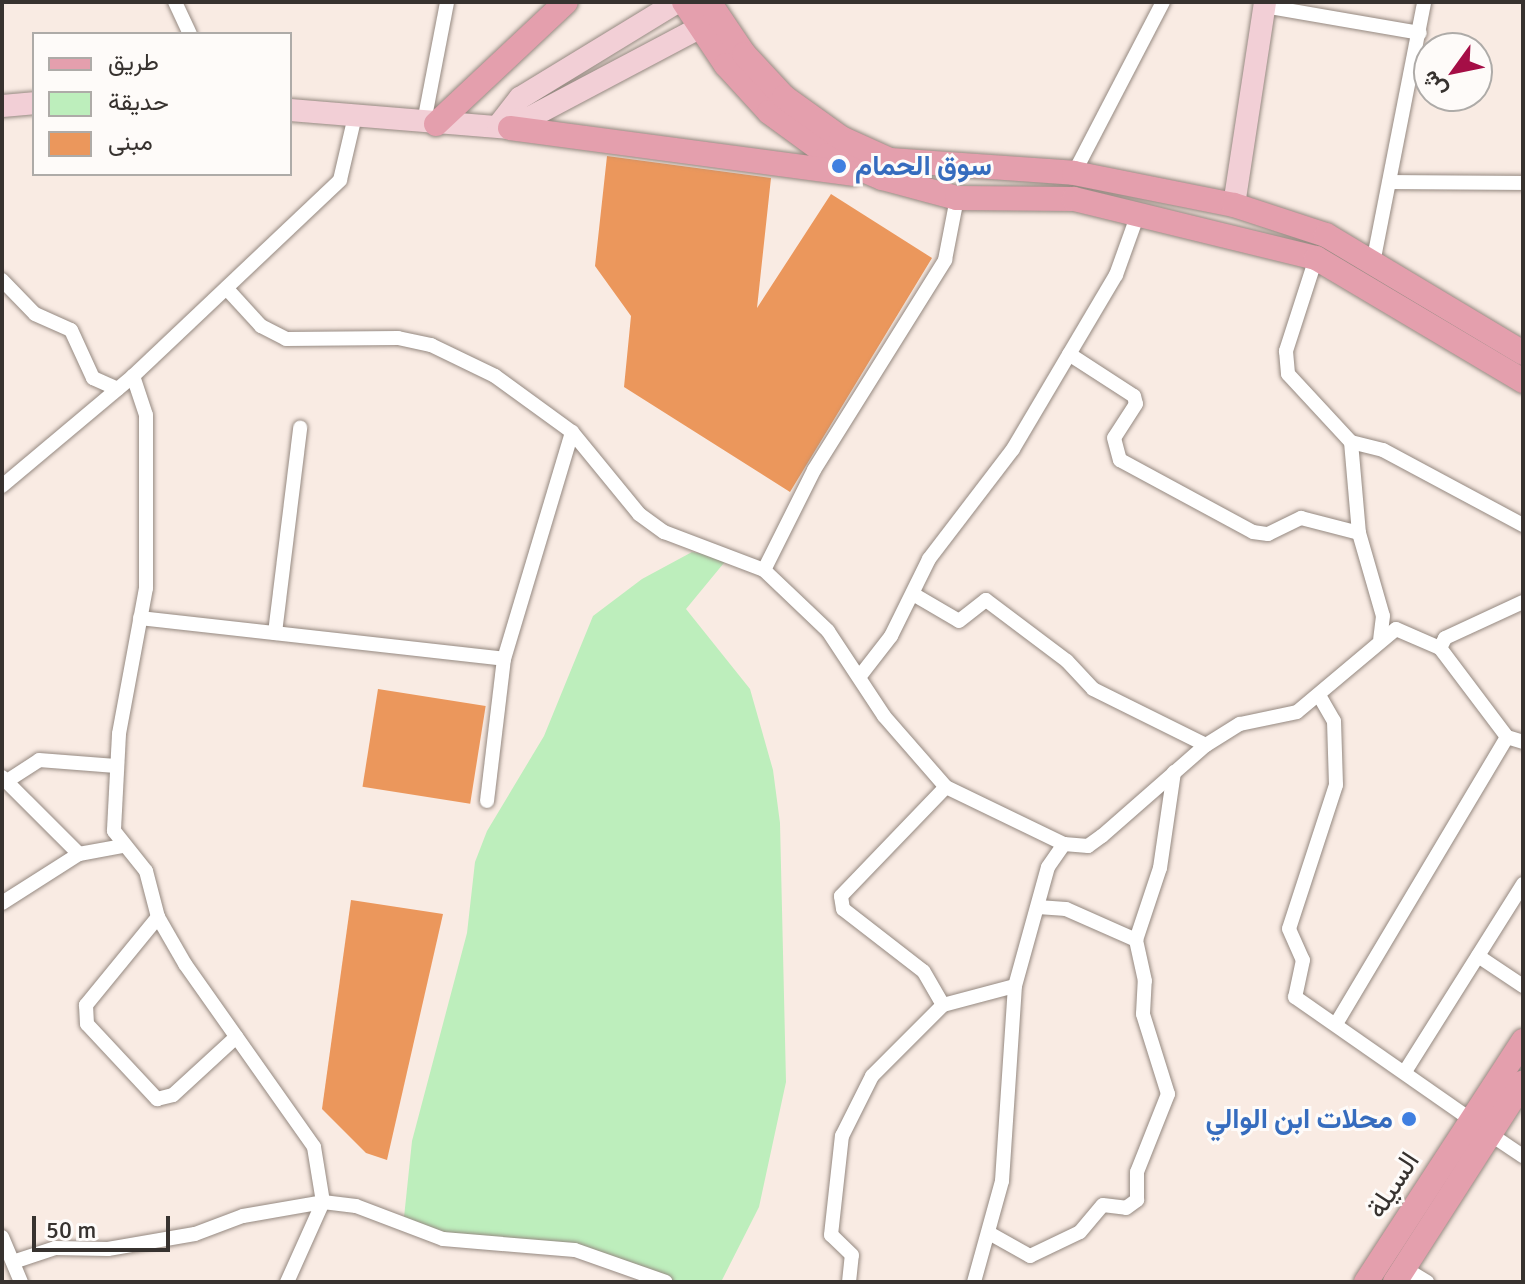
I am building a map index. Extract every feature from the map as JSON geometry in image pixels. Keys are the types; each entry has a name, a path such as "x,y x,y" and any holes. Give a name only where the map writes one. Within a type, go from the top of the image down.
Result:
{"main road":[{"path":"430,123 566,2"},
{"path":"504,127 520,98 677,2"},
{"path":"684,2 709,16 784,97 841,138 890,160 1074,173 1234,205 1326,235 1523,353"},
{"path":"1234,205 1264,4"},
{"path":"504,127 709,16"},
{"path":"709,16 769,112 828,155 882,178"},
{"path":"2,106 32,103"},
{"path":"292,110 504,127 882,178 957,198 1074,199 1139,211 1316,258 1523,381"},
{"name":"السيلة","path":"1399,1275 1523,1041"},
{"name":"السيلة","path":"1366,1282 1480,1127 1523,1083"}],"street":[{"path":"175,2 189,32"},
{"path":"430,123 447,2"},
{"path":"1074,173 1163,2"},
{"path":"1420,32 1424,2"},
{"path":"1264,4 1415,32"},
{"path":"1373,263 1413,70"},
{"path":"2,486 133,376 228,290 340,180 355,116"},
{"path":"1392,182 1523,183"},
{"path":"764,570 814,470 945,260 957,198"},
{"path":"860,676 913,594 929,559 1013,449 1116,275 1139,211"},
{"path":"1316,258 1286,351 1288,374 1351,442 1383,450 1523,525"},
{"path":"2,280 35,314 71,330 93,378 118,389"},
{"path":"228,290 261,326 286,339 336,335 431,345 495,376 572,432 639,514 664,532 764,570 828,631 884,716 946,787 1064,844 1088,846 1206,745 1240,724 1297,712 1320,697 1380,639 1396,629 1411,631 1440,648 1507,737 1523,742"},
{"path":"1069,354 1134,396 1136,404 1114,438 1120,460 1253,532 1268,534 1301,518 1359,533"},
{"path":"133,376 146,415 146,588 116,766 114,831 146,871 158,917 236,1037 314,1147 323,1202 287,1282"},
{"path":"275,633 300,428"},
{"path":"487,801 504,659 572,432"},
{"path":"1351,442 1359,533 1383,616 1380,639"},
{"path":"913,594 959,621 986,600 1067,661 1093,689 1206,745"},
{"path":"1440,648 1445,638 1523,602"},
{"path":"140,618 504,659"},
{"path":"1320,697 1334,721 1336,785 1289,929 1303,960 1295,997 1406,1070 1523,1156"},
{"path":"1336,1024 1507,737"},
{"path":"79,854 4,779 39,760 116,766"},
{"path":"989,1233 1030,1256 1080,1232 1103,1205 1126,1208 1137,1200 1137,1172 1168,1094 1143,1014 1145,981 1136,940 1160,868 1174,772"},
{"path":"943,1005 923,971 843,909 841,896 946,787"},
{"path":"974,1282 1002,1181 1015,986 1048,867 1064,844"},
{"path":"2,903 79,854 123,846"},
{"path":"1406,1070 1523,884"},
{"path":"1038,907 1066,909 1136,940"},
{"path":"158,917 86,1005 87,1024 157,1099 173,1095 236,1037"},
{"path":"1478,956 1523,986"},
{"path":"849,1282 849,1248 831,1235 842,1136 872,1076 943,1005 1015,986"},
{"path":"16,1261 55,1248 108,1249 195,1234 243,1216 323,1202 356,1206 443,1239 575,1250 666,1282"},
{"path":"2,1237 16,1261 21,1282"},
{"path":"1399,1275 1427,1282"}],"green space":[{"path":"692,552 728,558 686,609 750,689 773,770 780,823 786,1082 759,1207 721,1282 666,1282 574,1250 403,1227 412,1141 467,933 475,862 487,831 544,736 593,616 642,579"}],"building":[{"path":"607,156 771,178 757,308 831,194 932,258 790,492 624,387 631,316 595,266"},
{"path":"378,689 486,706 470,804 363,787"},
{"path":"351,900 443,914 387,1160 366,1153 322,1109"}],"place":[{"name":"سوق الحمام","path":"839,166"},
{"name":"محلات ابن الوالي","path":"1409,1119"}]}
